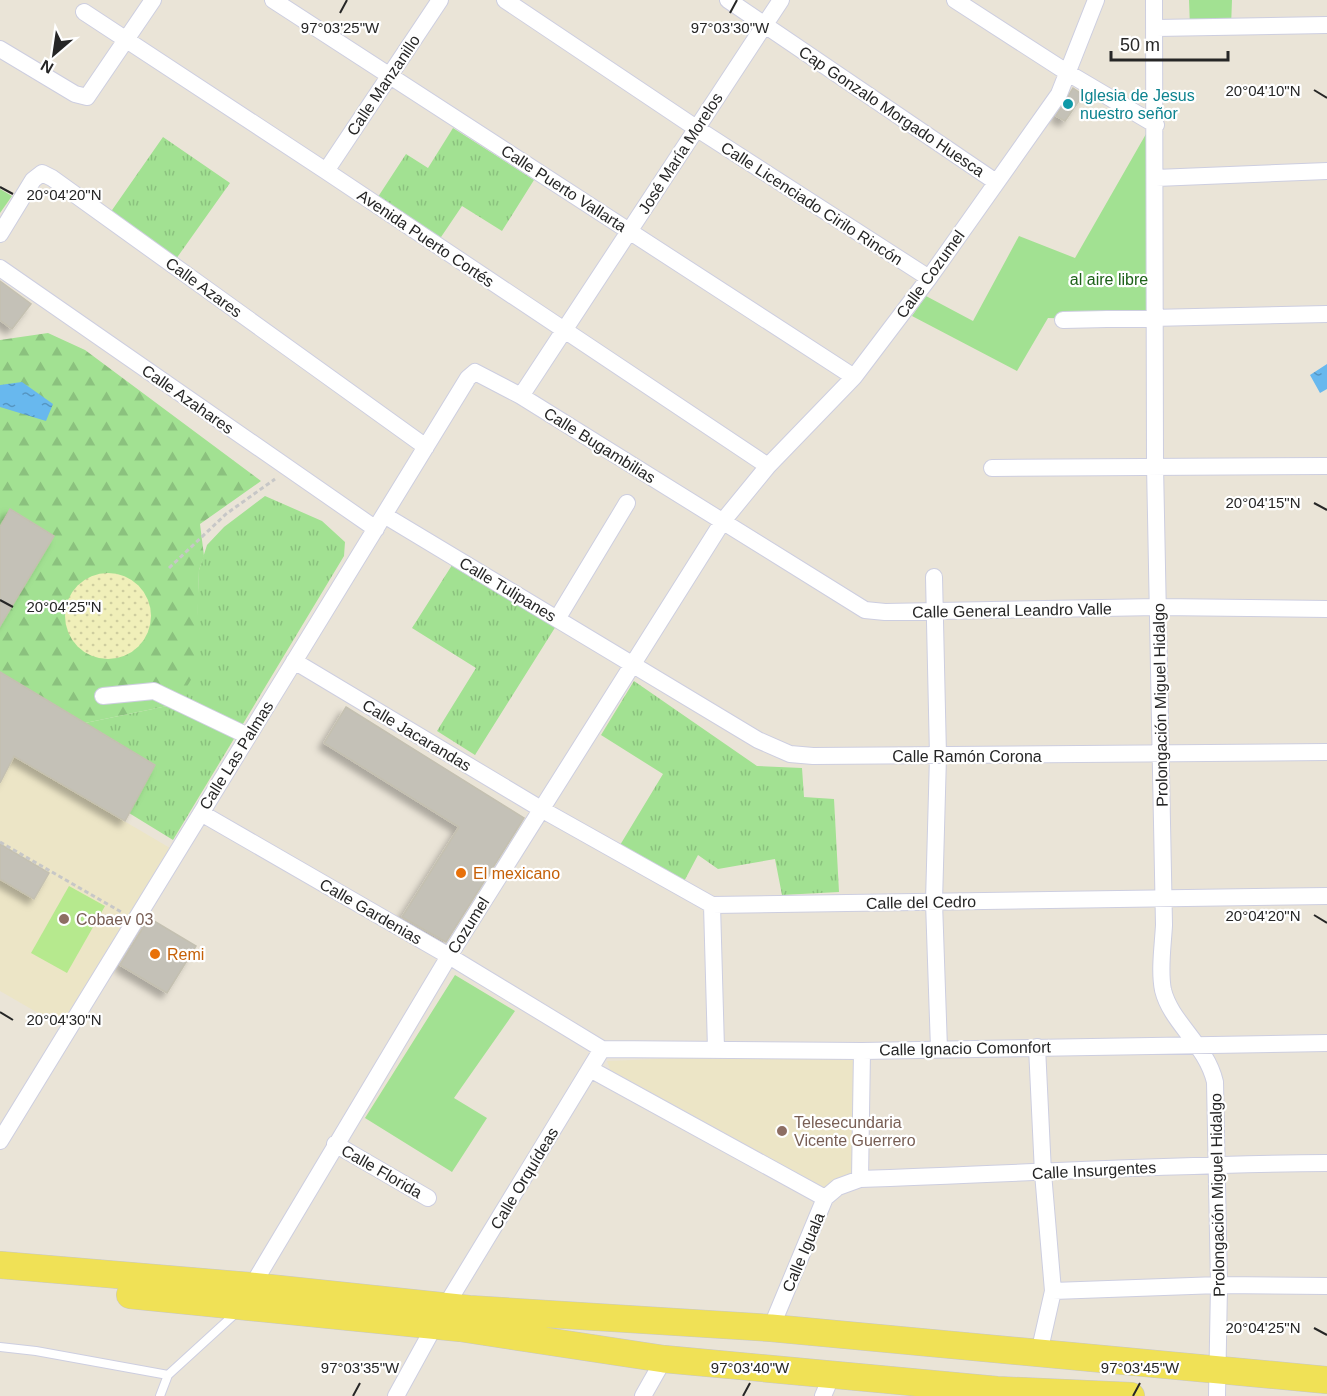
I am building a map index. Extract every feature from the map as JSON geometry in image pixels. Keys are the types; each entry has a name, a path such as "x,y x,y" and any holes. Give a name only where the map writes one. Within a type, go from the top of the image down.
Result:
{"main road":[{"path":"0,1265 439,1317 771,1329 1039,1353 1217,1384 1327,1380"},
{"path":"0,1283 247,1296"},
{"path":"439,1317 460,1328 828,1386 1131,1396"}],"street":[{"path":"0,49 75,94 87,98 153,0"},
{"name":"Calle Puerto Vallarta","path":"273,0 854,377"},
{"name":"Calle Manzanillo","path":"326,171 388,74 440,0"},
{"name":"Calle Licenciado Cirilo Rincón","path":"505,0 696,128 929,278"},
{"name":"Cap Gonzalo Morgado Huesca","path":"728,0 996,182"},
{"name":"José María Morelos","path":"521,396 781,0"},
{"path":"955,0 1068,74 1156,125"},
{"name":"Calle Cozumel","path":"723,521 768,466 854,377 929,278 1059,94 1096,0"},
{"name":"Prolongación Miguel Hidalgo","path":"1155,0 1155,465 1163,990 1171,1008 1210,1063 1215,1082 1219,1285 1217,1384"},
{"name":"Avenida Puerto Cortés","path":"84,12 768,466"},
{"path":"1156,28 1327,25"},
{"path":"1156,178 1327,171"},
{"name":"Calle Azares","path":"0,234 33,180 42,173 52,178 426,447"},
{"name":"Calle Azahares","path":"0,268 289,469 380,522"},
{"path":"1063,320 1155,316 1327,314"},
{"name":"Calle Las Palmas","path":"1,1136 468,378 475,372"},
{"name":"Calle Bugambilias","path":"475,372 521,396 723,521"},
{"path":"992,468 1155,465 1327,466"},
{"path":"557,619 627,503"},
{"name":"Calle General Leandro Valle","path":"723,521 866,610 885,612 1158,607 1327,609"},
{"name":"Cozumel","path":"247,1296 335,1144 449,956 723,521"},
{"name":"Calle Tulipanes","path":"380,522 557,619 632,664"},
{"path":"934,577 938,756 934,902 939,1048"},
{"name":"Calle Jacarandas","path":"294,662 541,809"},
{"name":"Calle Ramón Corona","path":"632,664 758,740 790,754 938,756 1327,752"},
{"path":"103,696 154,691 248,736"},
{"path":"541,809 712,905 716,1049"},
{"name":"Calle Gardenias","path":"201,813 449,956 602,1049"},
{"name":"Calle del Cedro","path":"712,905 1327,896"},
{"name":"Calle Ignacio Comonfort","path":"602,1049 862,1050 1327,1043"},
{"path":"1037,1047 1043,1173 1053,1291 1039,1353"},
{"name":"Calle Orquídeas","path":"396,1396 439,1317 602,1049"},
{"path":"860,1179 862,1050"},
{"path":"590,1070 825,1198"},
{"name":"Calle Florida","path":"335,1144 428,1198"},
{"name":"Calle Insurgentes","path":"860,1179 1217,1164 1327,1163"},
{"name":"Calle Iguala","path":"771,1329 825,1198 838,1187 860,1179"},
{"path":"1053,1291 1219,1285 1327,1286"},
{"path":"643,1396 664,1359"}],"lane":[{"path":"160,1396 168,1375 247,1296"},
{"path":"0,1347 36,1351 168,1375"}],"path":[{"path":"169,568 226,514 289,469"},
{"path":"0,842 135,920"}],"shaded area":[{"name":"Cobaev 03","path":"0,748 170,848 64,1028 0,991"},
{"name":"Telesecundaria Vicente Guerrero","path":"862,1051 860,1179 825,1198 615,1083 607,1061"}],"green space":[{"path":"1189,0 1232,0 1231,27 1190,27"},
{"path":"453,128 534,180 502,231 462,206 437,243 374,203 406,154 428,168"},
{"name":"al aire libre","path":"1146,134 1150,321 1048,318 1017,371 912,316 926,296 973,321 1019,236 1075,258"},
{"path":"163,137 230,183 176,259 110,213"},
{"path":"0,189 12,196 0,213"},
{"path":"48,333 85,350 261,481 200,524 204,556 199,570 196,671 177,704 85,723 0,672 0,340"},
{"path":"265,496 322,521 345,542 344,556 173,840 129,813 155,765 85,723 177,704 196,639 199,570 207,545 224,527"},
{"path":"454,562 556,626 475,755 437,731 476,668 412,628"},
{"path":"634,681 757,766 802,768 804,797 834,799 839,892 782,895 775,859 718,869 698,855 679,891 614,855 663,774 601,735"},
{"path":"69,886 105,906 67,973 31,953"},
{"path":"455,975 515,1011 454,1098 487,1118 452,1172 365,1118"}],"sand":[{"path":"100,573 116,573 139,585 148,599 151,616 148,633 139,647 116,659 100,659 84,652 72,640 65,624 65,608 72,592 84,580"}],"water":[{"path":"1327,364 1327,389 1320,393 1310,375"},
{"path":"22,382 53,404 46,421 0,407 0,385"}],"building":[{"name":"Iglesia de Jesus nuestro señor","path":"1073,88 1083,95 1065,121 1056,116"},
{"path":"0,281 31,304 12,329 0,320"},
{"path":"10,509 54,536 0,626 0,527"},
{"path":"0,672 155,765 125,821 14,756 0,783"},
{"name":"El mexicano","path":"346,707 524,818 446,942 402,917 459,827 324,743"},
{"path":"0,844 49,873 34,899 0,879"},
{"name":"Remi","path":"149,918 196,946 167,993 120,965"}],"place":[{"name":"Iglesia de Jesus nuestro señor","path":"1068,104"},
{"name":"El mexicano","path":"461,873"},
{"name":"Cobaev 03","path":"64,919"},
{"name":"Remi","path":"155,954"},
{"name":"Telesecundaria Vicente Guerrero","path":"782,1131"}]}
